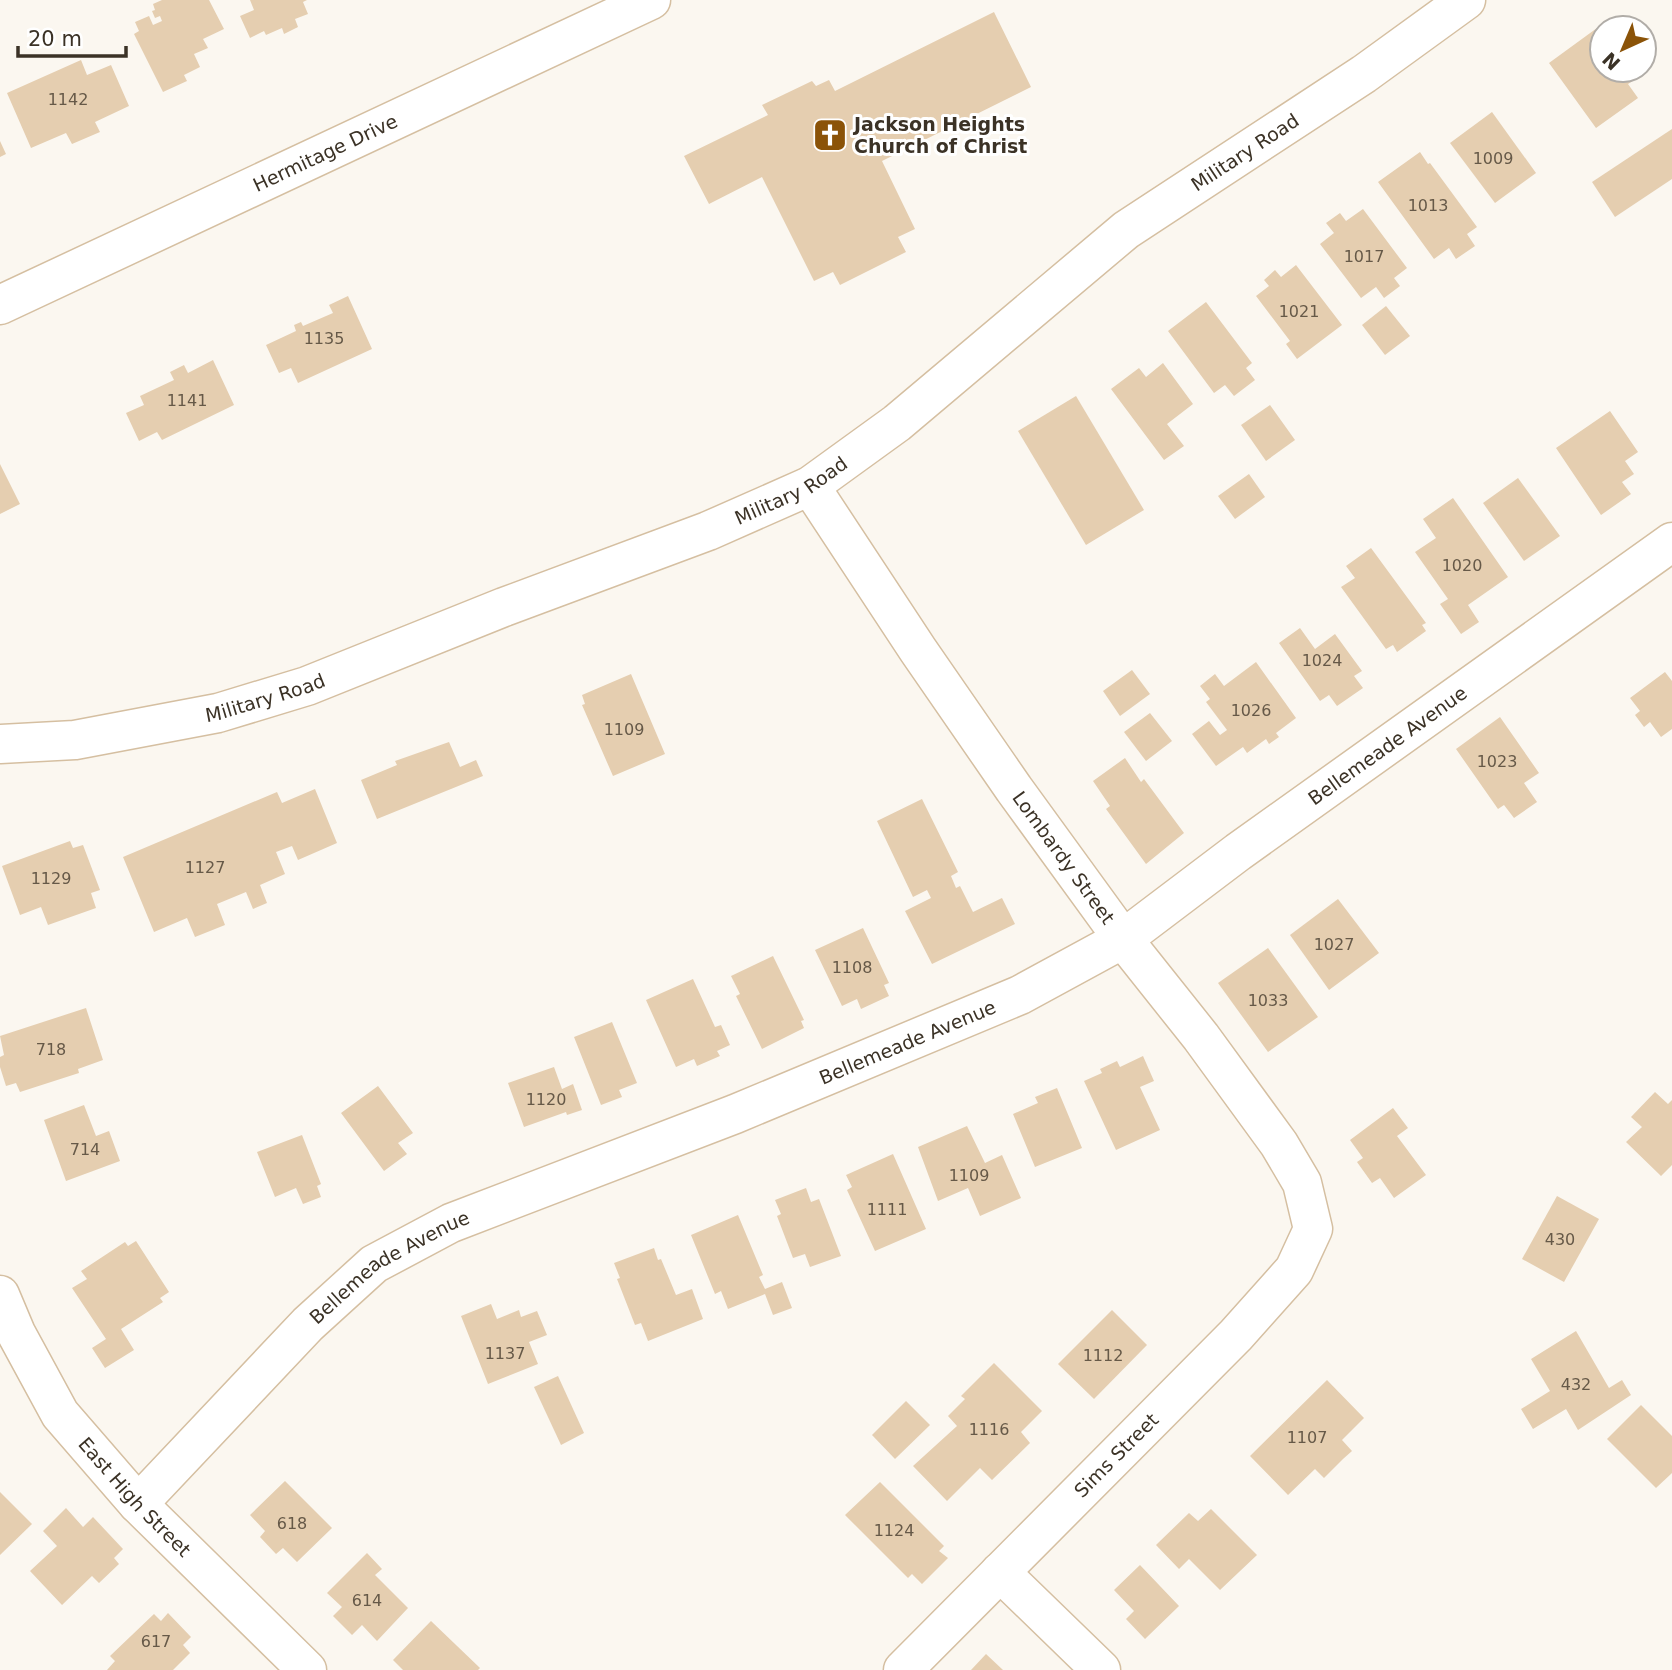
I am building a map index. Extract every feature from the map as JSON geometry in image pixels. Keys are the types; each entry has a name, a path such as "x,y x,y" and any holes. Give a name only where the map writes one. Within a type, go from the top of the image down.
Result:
{"street":[{"name":"Hermitage Drive","path":"0,305 651,0"},
{"name":"Military Road","path":"0,744 75,740 205,716 307,686 504,607 708,531 810,486 897,423 1126,230 1364,74 1466,0"},
{"name":"Lombardy Street","path":"810,486 1014,789 1279,1144 1301,1183 1312,1229"},
{"name":"Bellemeade Avenue","path":"138,1504 308,1324 374,1264 452,1223 734,1114 1020,995 1124,939 1249,844 1672,542"},
{"name":"Sims Street","path":"903,1670 1236,1335 1294,1270 1312,1229"},
{"name":"East High Street","path":"0,1295 16,1333 60,1414 138,1504 307,1670"},
{"path":"1000,1572 1101,1670"}],"building":[{"path":"162,0 209,0 224,29 203,39 208,48 194,54 200,67 184,75 187,81 163,92 134,34 139,31 135,22 149,16 153,25 162,21 160,16 155,18 152,11 155,10 153,4"},
{"path":"250,0 307,0 303,2 308,14 295,19 298,27 284,34 282,28 266,35 264,31 250,38 240,16 254,10"},
{"name":"Jackson Heights Church of Christ","path":"994,12 1031,87 882,161 915,229 898,237 906,252 840,285 833,272 814,281 762,177 709,204 684,156 768,115 762,105 812,81 816,86 829,80 835,91"},
{"path":"1588,35 1588,84 1628,84 1638,98 1596,128 1549,63"},
{"path":"81,60 87,75 111,65 129,106 95,122 100,132 72,144 66,133 31,148 7,93"},
{"path":"1492,112 1536,173 1495,203 1450,143"},
{"path":"1672,129 1672,179 1615,217 1592,182"},
{"path":"0,141 6,154 0,157"},
{"path":"1420,152 1477,227 1467,234 1475,246 1456,259 1449,248 1434,259 1378,182"},
{"path":"1363,209 1407,268 1394,278 1400,286 1384,298 1376,287 1361,298 1320,244 1334,233 1326,223 1340,213 1346,221"},
{"path":"1296,265 1342,325 1297,359 1286,344 1290,341 1256,296 1269,286 1264,280 1275,270 1281,277"},
{"path":"348,296 372,349 298,383 291,368 279,373 266,345 296,331 294,325 301,322 303,326 333,313 329,305"},
{"path":"1206,302 1252,363 1246,368 1255,380 1234,396 1225,385 1214,393 1168,331"},
{"path":"1386,306 1410,336 1385,355 1362,325"},
{"path":"213,360 234,405 162,440 157,432 139,441 126,413 144,405 140,396 174,380 170,372 184,365 188,373"},
{"path":"1163,363 1193,404 1167,424 1184,446 1164,460 1111,389 1139,368 1146,377"},
{"path":"1076,396 1144,510 1086,545 1018,431"},
{"path":"1270,405 1295,440 1266,461 1241,425"},
{"path":"1610,411 1638,452 1625,461 1634,474 1622,482 1631,494 1601,515 1556,448"},
{"path":"0,464 20,504 0,514"},
{"path":"1249,474 1265,497 1235,519 1218,496"},
{"path":"1518,478 1560,536 1524,561 1483,503"},
{"path":"1453,498 1508,577 1468,605 1479,622 1461,634 1440,604 1448,599 1415,552 1436,538 1423,519"},
{"path":"1371,548 1426,623 1422,625 1426,631 1397,652 1393,645 1386,649 1341,587 1355,578 1346,566"},
{"path":"1300,628 1315,649 1335,634 1362,671 1354,676 1363,688 1337,706 1329,695 1320,701 1279,643"},
{"path":"1256,662 1296,718 1276,733 1279,737 1269,744 1266,739 1247,753 1243,747 1216,766 1192,734 1209,721 1220,735 1227,730 1206,702 1210,699 1200,686 1215,674 1224,686"},
{"path":"1132,670 1150,694 1120,716 1103,691"},
{"path":"1665,672 1672,681 1672,729 1661,737 1650,722 1644,727 1635,715 1640,711 1630,698"},
{"path":"631,674 665,754 613,776 582,705 585,704 582,695"},
{"path":"1150,713 1172,741 1146,761 1124,732"},
{"path":"1500,717 1539,773 1524,783 1537,802 1514,818 1504,805 1498,809 1456,749"},
{"path":"449,742 460,767 476,760 483,776 377,819 361,780 397,765 395,761"},
{"path":"1125,758 1141,782 1144,779 1184,833 1146,864 1106,809 1110,806 1093,781"},
{"path":"315,789 337,843 298,860 292,846 276,852 285,874 260,885 267,903 253,909 246,892 217,904 225,925 195,937 187,918 154,932 123,857 277,792 282,803"},
{"path":"922,799 958,872 951,876 956,888 960,886 973,912 1002,898 1015,924 932,964 905,911 931,898 927,890 913,897 877,821"},
{"path":"70,841 73,848 83,845 100,890 91,893 96,908 48,925 41,907 20,915 2,866"},
{"path":"1338,899 1379,953 1329,990 1290,935"},
{"path":"863,928 889,983 884,985 889,996 861,1009 857,999 842,1006 815,950"},
{"path":"1268,948 1318,1017 1268,1052 1218,983"},
{"path":"773,956 804,1020 801,1021 804,1028 762,1049 736,996 740,994 731,976"},
{"path":"693,979 715,1027 721,1025 730,1045 717,1051 720,1056 697,1066 694,1059 676,1067 646,1000"},
{"path":"86,1008 103,1060 78,1069 79,1073 20,1092 16,1083 6,1086 0,1067 0,1057 4,1055 0,1036"},
{"path":"612,1022 637,1083 619,1090 622,1097 601,1105 574,1037"},
{"path":"1143,1056 1154,1081 1140,1087 1160,1130 1116,1150 1084,1081 1102,1073 1100,1069 1117,1061 1120,1067"},
{"path":"554,1067 562,1089 573,1084 582,1110 567,1115 566,1112 524,1127 508,1083"},
{"path":"378,1086 413,1133 398,1143 407,1154 384,1171 341,1113"},
{"path":"1057,1088 1082,1148 1035,1167 1013,1114 1038,1103 1035,1097"},
{"path":"1655,1092 1668,1104 1672,1100 1672,1165 1661,1176 1626,1142 1642,1127 1631,1117"},
{"path":"84,1105 96,1136 109,1131 120,1161 66,1181 44,1120"},
{"path":"1393,1108 1408,1128 1397,1136 1426,1175 1394,1198 1380,1178 1372,1183 1357,1162 1363,1158 1350,1140"},
{"path":"967,1126 985,1163 1002,1155 1021,1198 980,1216 968,1188 938,1201 918,1147"},
{"path":"302,1135 321,1184 317,1186 321,1197 303,1204 296,1188 275,1197 257,1152"},
{"path":"893,1154 926,1229 875,1251 847,1190 852,1187 846,1175"},
{"path":"806,1188 811,1202 819,1199 841,1256 810,1267 805,1254 793,1258 777,1216 781,1214 775,1200"},
{"path":"1557,1196 1599,1219 1564,1282 1522,1259"},
{"path":"738,1215 763,1275 759,1277 765,1289 782,1282 792,1308 773,1315 765,1294 728,1309 721,1291 715,1294 691,1235"},
{"path":"136,1241 169,1292 160,1298 163,1302 121,1329 134,1350 105,1368 92,1348 106,1339 72,1288 87,1279 81,1271 125,1242 128,1246"},
{"path":"654,1248 676,1295 692,1289 703,1319 648,1341 641,1323 635,1325 617,1279 620,1278 614,1263"},
{"path":"491,1304 497,1319 519,1310 521,1317 537,1311 547,1335 529,1342 538,1364 488,1384 461,1316"},
{"path":"1112,1310 1147,1345 1094,1399 1058,1364"},
{"path":"1576,1331 1609,1388 1622,1380 1631,1395 1578,1430 1566,1409 1533,1429 1521,1409 1550,1391 1531,1359"},
{"path":"994,1363 1042,1411 1021,1432 1030,1443 992,1480 980,1468 947,1501 913,1466 957,1426 948,1416 965,1399 961,1396"},
{"path":"558,1376 584,1433 561,1445 534,1387"},
{"path":"1327,1380 1364,1418 1342,1440 1352,1451 1324,1478 1315,1469 1288,1495 1250,1456"},
{"path":"906,1401 930,1425 895,1459 872,1435"},
{"path":"1641,1405 1672,1436 1672,1473 1656,1488 1607,1439"},
{"path":"285,1481 332,1528 297,1562 283,1548 276,1554 260,1537 265,1531 250,1515"},
{"path":"880,1482 944,1546 939,1551 948,1558 922,1584 912,1574 908,1578 845,1515"},
{"path":"0,1492 32,1524 0,1555"},
{"path":"66,1508 83,1527 93,1517 123,1549 114,1558 119,1564 99,1583 92,1576 62,1605 30,1571 57,1546 43,1531"},
{"path":"1211,1509 1257,1555 1220,1590 1189,1559 1179,1569 1156,1545 1189,1513 1198,1521"},
{"path":"367,1553 382,1569 375,1575 408,1608 377,1641 362,1625 352,1635 333,1616 342,1607 327,1593"},
{"path":"1140,1565 1179,1606 1145,1639 1126,1619 1134,1611 1114,1590"},
{"path":"168,1613 191,1637 183,1645 190,1653 173,1670 107,1670 115,1661 110,1656 154,1614 161,1621"},
{"path":"431,1621 480,1668 478,1670 403,1670 393,1660"},
{"path":"986,1654 1003,1670 971,1670"}],"place":[{"name":"Jackson Heights Church of Christ","path":"830,135"}]}
